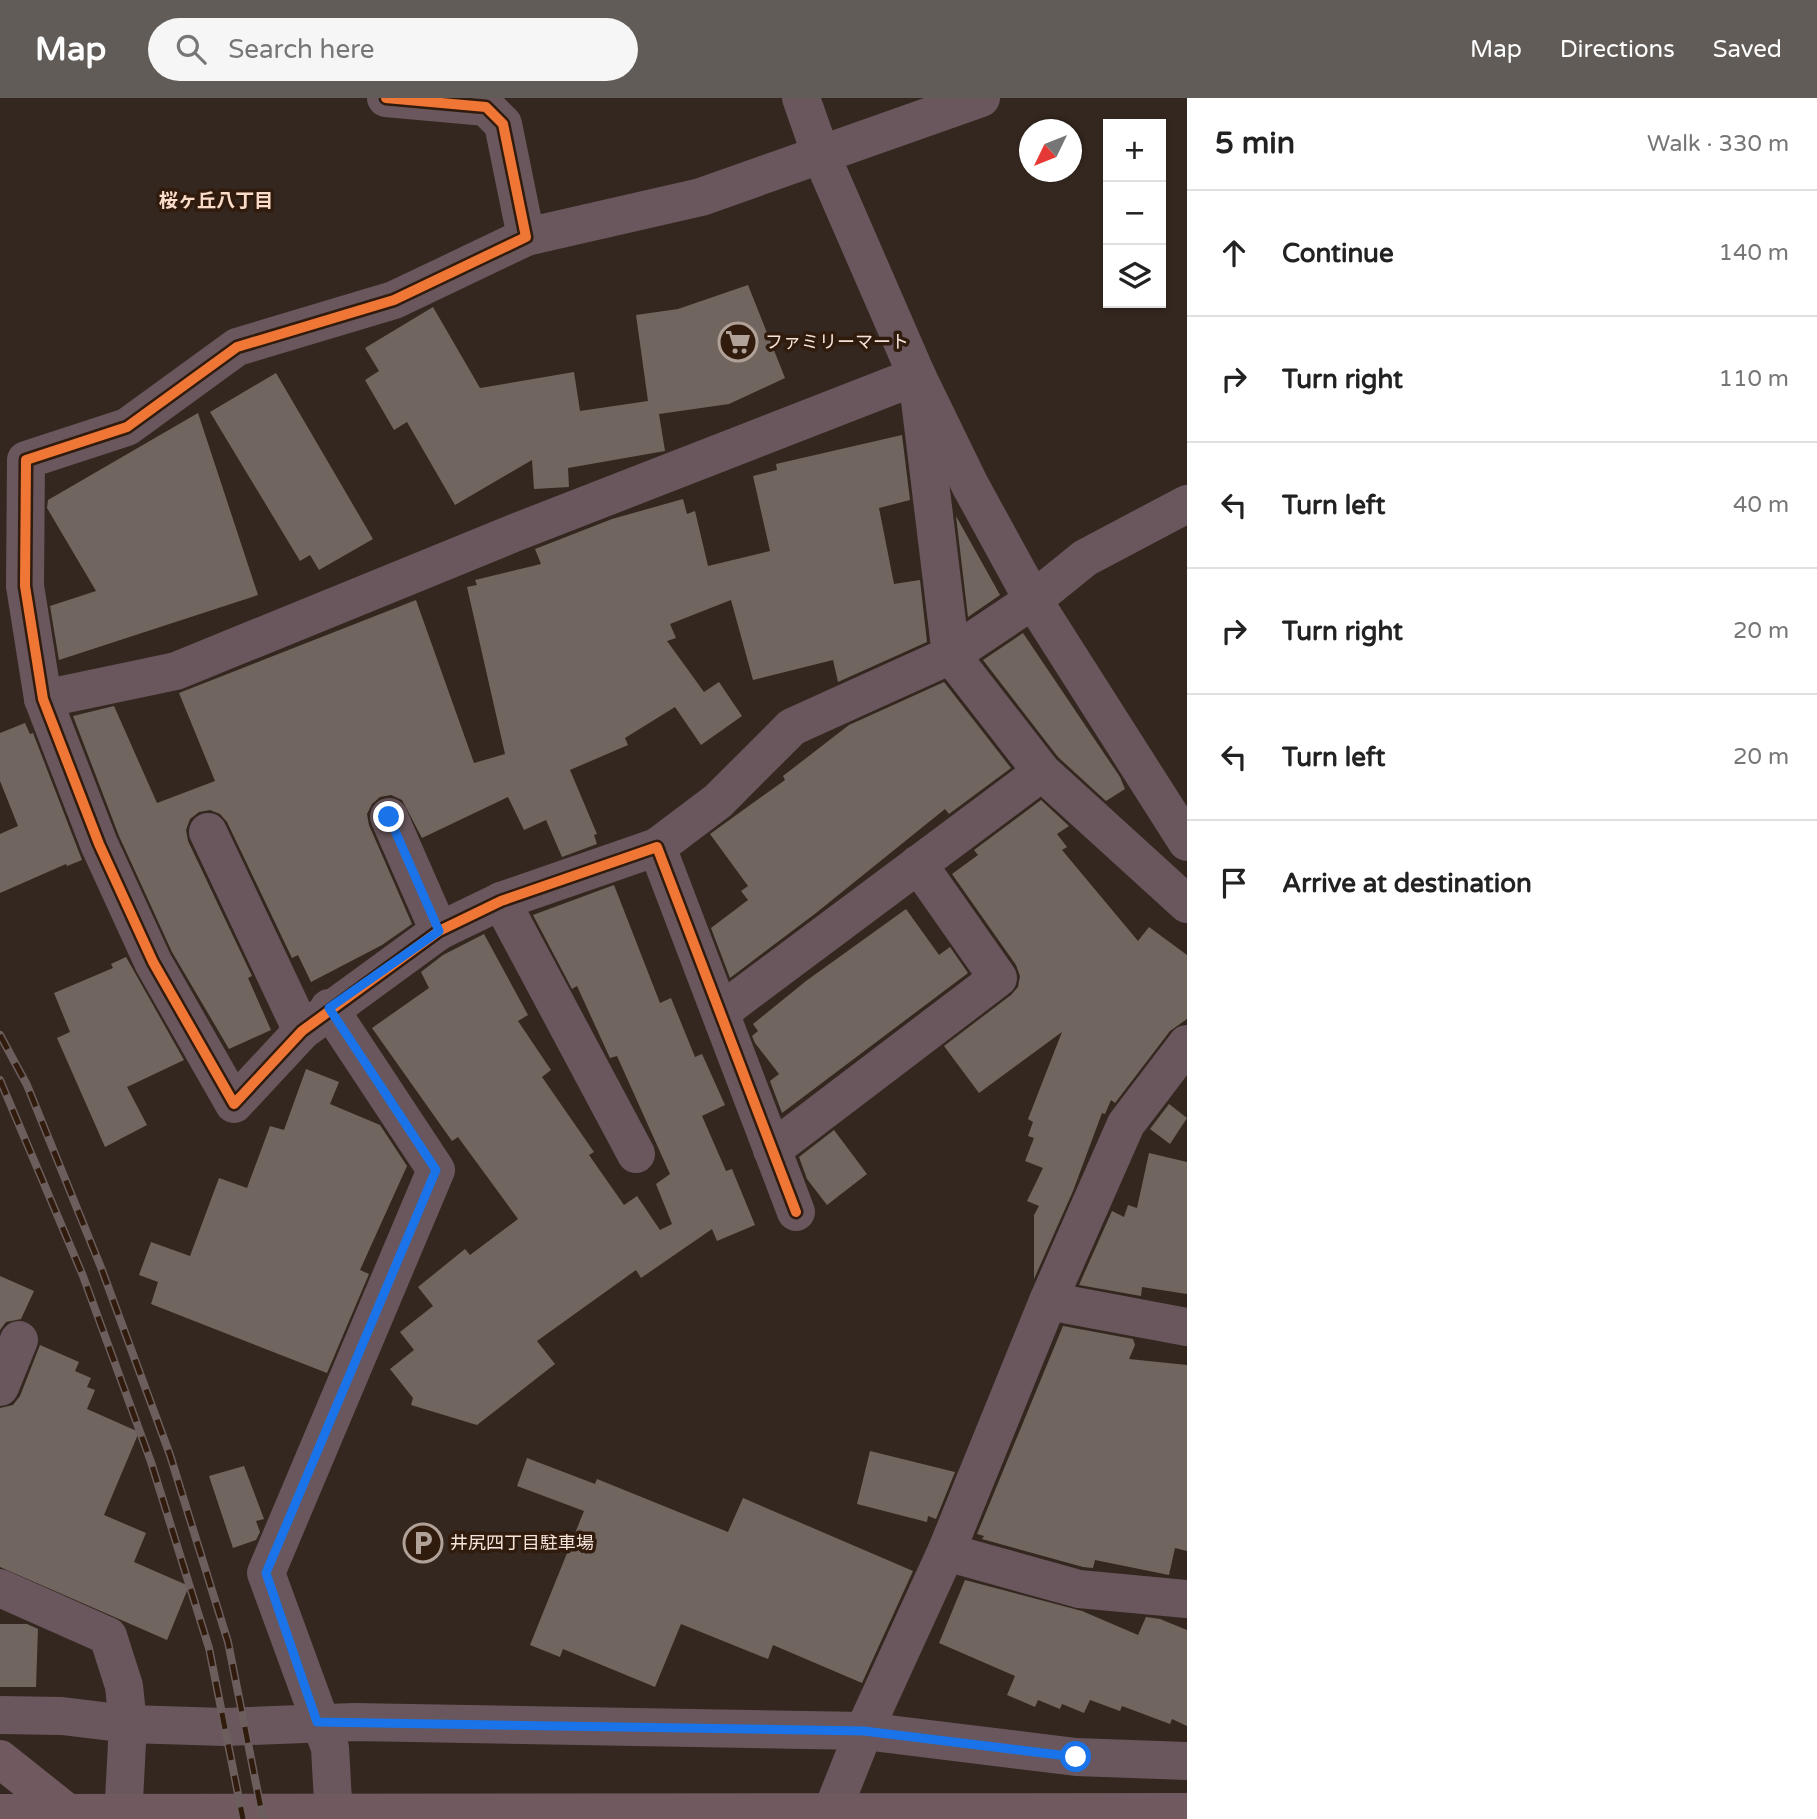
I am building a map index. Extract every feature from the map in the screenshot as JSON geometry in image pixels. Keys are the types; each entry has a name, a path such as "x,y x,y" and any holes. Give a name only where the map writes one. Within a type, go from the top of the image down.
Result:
{"highway":[{"path":"0,1759 69,1814"},
{"path":"0,1812 120,1810 341,1817"},
{"path":"0,1812 123,1816 341,1817 1187,1812"}],"street":[{"path":"386,98 486,107 503,124 526,237"},
{"path":"801,98 821,155 918,376 970,485 1033,600 1187,842"},
{"path":"981,98 701,197 526,237 394,300 237,347 127,427 26,460 25,586 43,699 99,845 153,962 234,1104 315,1020 439,931 501,901 657,847 718,801 792,727 951,655 1033,600 1085,558 1187,504"},
{"path":"43,699 176,670 514,533 918,376"},
{"path":"918,376 951,655 1042,772 1187,904"},
{"path":"722,1011 1042,772"},
{"path":"389,817 439,931"},
{"path":"208,832 315,1020 436,1170 266,1573 317,1722 330,1748 341,1817"},
{"path":"657,847 722,1011 796,1212"},
{"path":"772,1150 998,978 918,864"},
{"path":"501,901 636,1154"},
{"path":"830,1816 864,1731 946,1552 1048,1301 1126,1124 1187,1044"},
{"path":"1048,1301 1187,1327"},
{"path":"0,1387 19,1340"},
{"path":"946,1552 1079,1589 1187,1599"},
{"path":"0,1588 108,1636 124,1686 128,1724 123,1816"},
{"path":"0,1715 62,1716 128,1724 225,1727 317,1722 864,1731 1076,1757 1187,1761"}],"building":[{"path":"748,285 785,378 729,404 659,414 665,451 568,468 569,487 534,489 532,460 455,505 407,422 394,430 365,380 379,371 365,348 433,307 480,388 574,372 580,411 648,401 636,315 678,309"},
{"path":"276,373 373,539 319,570 310,555 300,561 210,412"},
{"path":"198,413 258,595 59,660 50,606 96,591 47,508 48,500"},
{"path":"902,435 910,500 879,508 894,584 920,580 927,642 838,682 833,660 753,680 731,600 670,624 676,638 667,641 704,692 719,682 742,716 701,745 675,707 625,738 628,745 570,770 597,834 594,835 597,844 562,857 546,820 524,830 508,797 422,838 402,800 391,795 380,797 372,804 367,814 369,825 412,924 382,945 311,982 298,955 292,958 227,822 220,814 210,810 199,812 190,819 186,830 188,841 252,976 248,978 271,1030 229,1049 172,952 119,836 73,716 114,706 157,803 215,781 179,693 416,600 474,763 505,754 467,587 477,585 475,580 541,564 535,549 612,519 683,499 687,514 695,511 708,566 770,551 753,476 777,470 776,464"},
{"path":"956,516 1000,595 968,617"},
{"path":"1023,633 1120,777 1125,789 1106,801 1058,757 983,660"},
{"path":"944,682 1011,768 949,814 945,809 730,978 711,928 748,900 741,891 748,886 710,834 785,780 783,776 849,725"},
{"path":"25,723 30,734 33,733 82,860 67,866 66,864 0,893 0,834 18,826 0,781 0,733"},
{"path":"1041,800 1069,826 1057,834 1067,847 1062,850 1138,941 1149,927 1187,955 1187,1019 1170,1031 1115,1103 1111,1100 1105,1114 1102,1113 1073,1191 1034,1279 1034,1215 1039,1206 1027,1201 1043,1168 1025,1161 1034,1138 1028,1136 1033,1122 1028,1119 1062,1032 979,1093 944,1046 1011,995 1018,987 1020,976 1016,965 952,874 978,855 974,850"},
{"path":"614,885 660,1003 671,998 695,1057 702,1054 725,1105 702,1116 726,1171 732,1169 755,1225 717,1241 712,1229 641,1278 636,1270 537,1341 555,1364 477,1425 411,1405 413,1398 390,1369 414,1350 400,1332 433,1306 418,1287 465,1249 470,1255 518,1219 458,1137 452,1141 372,1028 429,988 421,972 443,955 484,934 528,1015 518,1021 551,1070 542,1077 594,1152 589,1155 624,1205 637,1196 660,1230 672,1224 656,1184 670,1174 617,1056 610,1058 577,986 572,989 533,915"},
{"path":"906,909 939,955 950,947 968,973 782,1113 770,1081 779,1074 755,1043 752,1036 758,1031 753,1024 806,981"},
{"path":"126,957 184,1060 127,1087 147,1125 105,1147 57,1038 70,1032 54,993 113,968 111,964"},
{"path":"306,1069 339,1082 330,1104 380,1125 407,1166 360,1270 369,1274 327,1373 151,1304 158,1282 139,1275 151,1242 190,1256 219,1178 247,1188 270,1126 284,1130"},
{"path":"1169,1104 1187,1118 1170,1144 1150,1129"},
{"path":"834,1130 867,1174 827,1205 807,1179 799,1157"},
{"path":"1149,1153 1187,1162 1187,1294 1142,1287 1141,1296 1079,1285 1112,1211 1124,1217 1128,1205 1137,1208"},
{"path":"0,1276 34,1291 21,1319 6,1322 0,1330"},
{"path":"1063,1326 1133,1339 1135,1345 1129,1359 1187,1365 1187,1551 1175,1548 1169,1575 1095,1560 1093,1568 1083,1567 982,1539 984,1536 977,1534"},
{"path":"40,1345 79,1362 75,1371 91,1378 87,1387 95,1390 87,1409 139,1432 104,1515 146,1533 134,1562 189,1586 167,1640 0,1567 0,1408 13,1405 20,1396"},
{"path":"870,1451 955,1472 936,1519 928,1516 927,1522 857,1504"},
{"path":"527,1458 595,1484 597,1479 728,1532 743,1498 913,1571 862,1683 773,1645 768,1659 681,1624 655,1687 563,1649 560,1657 530,1645 584,1511 517,1486"},
{"path":"244,1466 264,1519 256,1521 260,1532 256,1540 233,1548 209,1476"},
{"path":"965,1580 1082,1611 1138,1635 1146,1617 1160,1619 1187,1630 1187,1726 1172,1719 1170,1724 1122,1706 1120,1711 1090,1700 1084,1713 1062,1704 1060,1709 1038,1700 1035,1707 1007,1695 1015,1676 939,1643"},
{"path":"0,1624 27,1624 38,1629 36,1687 0,1687"}],"railway":[{"path":"0,1035 27,1085 102,1270 170,1455 228,1642 263,1819"},
{"path":"0,1080 83,1276 151,1462 209,1648 243,1819"}],"cycle path":[{"path":"386,98 486,107 503,124 526,237 394,300 237,347 127,427 26,460 25,586 43,699 99,844 153,962 234,1104 302,1031 439,931 501,901 657,847 796,1212"}],"place":[{"name":"ファミリーマート","path":"738,342"},
{"name":"井尻四丁目駐車場","path":"423,1543"}],"district":[{"name":"桜ヶ丘八丁目","path":"216,200"}],"route":[{"path":"389,817 439,931 329,1008 436,1170 266,1573 317,1722 864,1731 1076,1757"}]}
